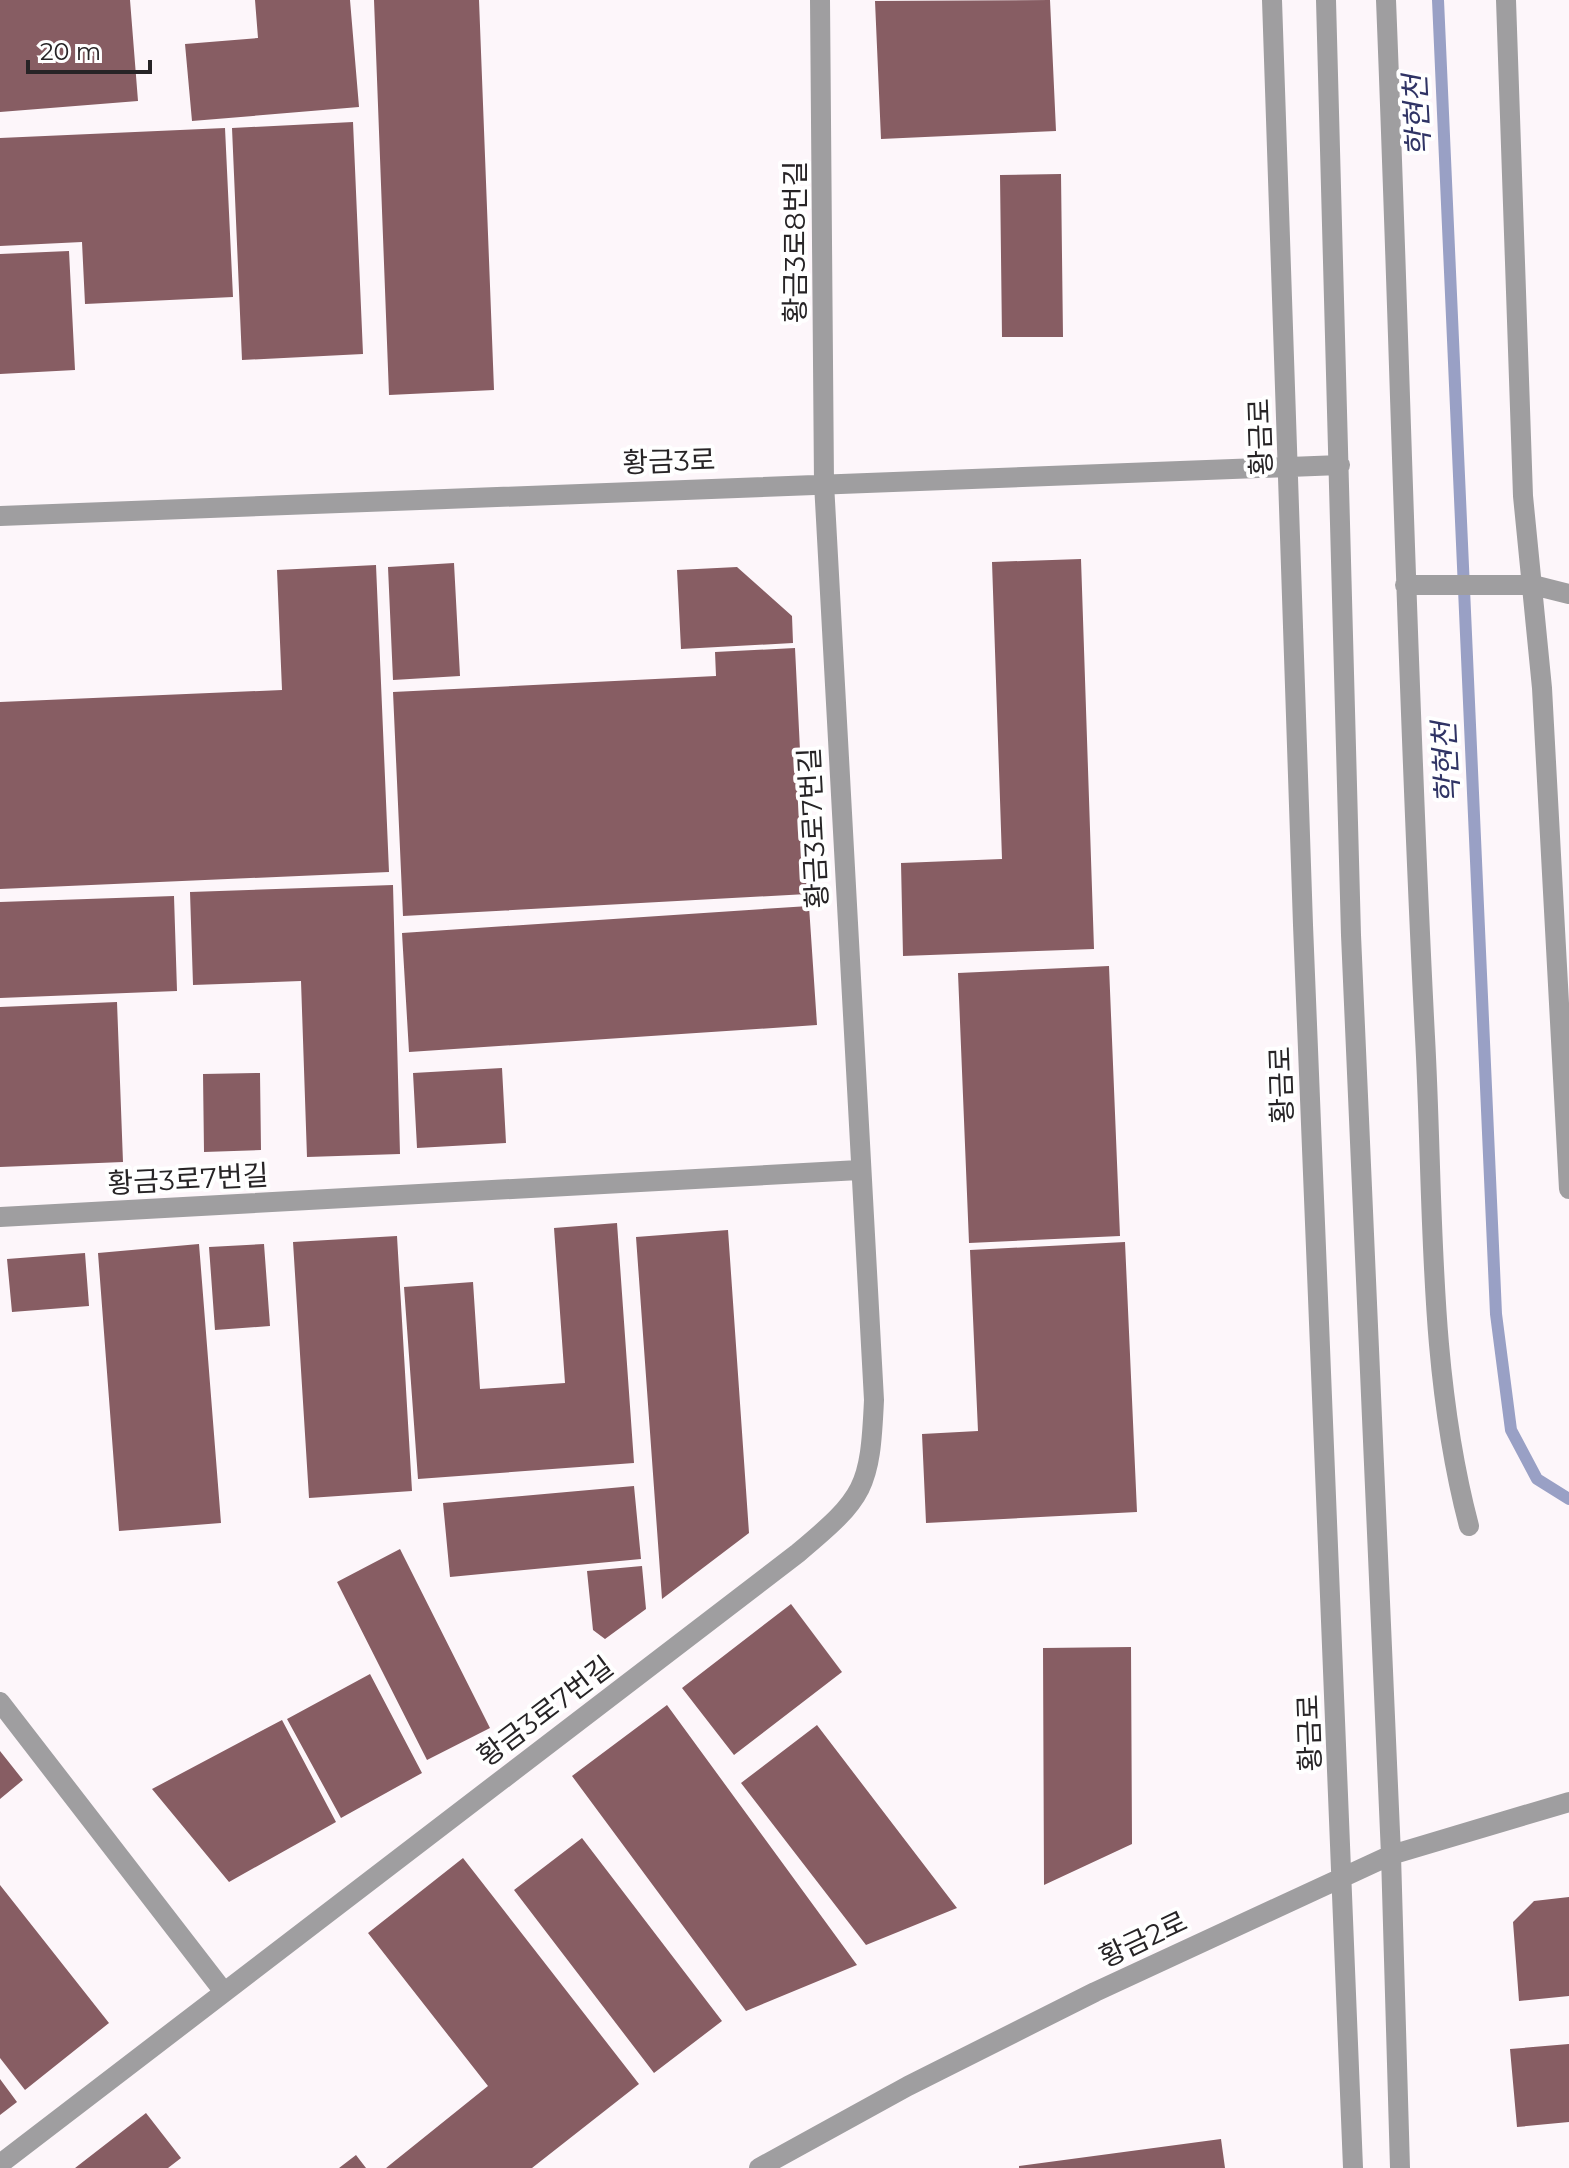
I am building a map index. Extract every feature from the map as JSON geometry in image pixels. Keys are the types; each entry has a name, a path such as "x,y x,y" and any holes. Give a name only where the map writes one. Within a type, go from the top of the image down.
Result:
{"street":[{"name":"황금3로8번길","path":"820,0 824,483"},
{"name":"황금로","path":"1272,0 1303,925 1353,2168"},
{"path":"1326,0 1351,935 1391,1855 1400,2168"},
{"path":"1386,0 1413,846 1440,1365 1452,1462 1469,1526"},
{"path":"1506,0 1521,455 1526,541 1543,704 1569,1189"},
{"name":"황금3로","path":"0,516 1340,465"},
{"name":"황금3로7번길","path":"0,2164 798,1553 838,1520 862,1489 871,1455 874,1400 859,1170 824,483"},
{"path":"1405,585 1533,585 1569,594"},
{"name":"황금3로7번길","path":"0,1217 859,1170"},
{"path":"0,1702 224,1992"},
{"name":"황금2로","path":"759,2168 908,2086 1082,1999 1391,1855 1569,1802"}],"building":[{"path":"0,0 130,0 138,101 0,112"},
{"path":"255,0 350,0 359,107 192,121 185,44 258,38"},
{"path":"374,0 479,0 494,390 389,395"},
{"path":"1050,0 1056,131 881,139 875,1"},
{"path":"353,122 363,354 242,360 232,128"},
{"path":"225,128 233,297 85,304 82,242 0,246 0,138"},
{"path":"1061,174 1063,337 1002,337 1000,175"},
{"path":"69,251 75,370 0,374 0,254"},
{"path":"1081,559 1094,949 903,956 901,863 1002,859 992,562"},
{"path":"454,563 460,676 393,680 388,567"},
{"path":"376,565 389,872 0,889 0,702 282,690 277,570"},
{"path":"737,567 792,616 793,643 681,649 677,570"},
{"path":"795,648 807,894 403,916 393,692 716,676 715,652"},
{"path":"393,885 400,1154 307,1157 301,981 193,985 190,892"},
{"path":"174,896 177,991 0,998 0,902"},
{"path":"809,906 817,1025 409,1052 402,933"},
{"path":"1109,966 1120,1236 969,1243 958,973"},
{"path":"117,1002 123,1162 0,1167 0,1007"},
{"path":"502,1068 506,1143 417,1148 413,1073"},
{"path":"260,1073 261,1150 204,1152 203,1074"},
{"path":"617,1223 634,1463 418,1479 404,1287 473,1282 480,1389 565,1383 554,1228"},
{"path":"728,1230 749,1533 662,1599 636,1237"},
{"path":"397,1236 412,1491 309,1498 293,1242"},
{"path":"1125,1242 1137,1512 926,1523 922,1434 978,1431 970,1250"},
{"path":"199,1244 221,1523 119,1531 98,1253"},
{"path":"264,1244 270,1326 215,1330 209,1247"},
{"path":"85,1253 89,1306 12,1312 7,1259"},
{"path":"634,1486 641,1559 450,1577 443,1503"},
{"path":"400,1549 490,1728 427,1760 337,1582"},
{"path":"642,1566 646,1609 605,1639 593,1630 587,1571"},
{"path":"791,1604 842,1672 734,1755 682,1688"},
{"path":"1131,1647 1132,1844 1044,1885 1043,1648"},
{"path":"370,1674 422,1773 341,1818 287,1719"},
{"path":"667,1705 857,1965 746,2011 572,1776"},
{"path":"282,1720 336,1822 229,1882 152,1789"},
{"path":"817,1725 957,1908 866,1945 741,1783"},
{"path":"0,1751 23,1780 0,1799"},
{"path":"582,1838 722,2021 654,2073 514,1890"},
{"path":"463,1858 639,2084 532,2168 386,2168 488,2086 368,1933"},
{"path":"0,1885 109,2023 25,2090 0,2058"},
{"path":"1569,1897 1569,1996 1519,2001 1513,1922 1534,1901"},
{"path":"1569,2044 1569,2122 1517,2127 1510,2049"},
{"path":"0,2079 17,2102 0,2115"},
{"path":"146,2113 181,2158 168,2168 75,2168"},
{"path":"1221,2139 1225,2168 1019,2168 1019,2166"},
{"path":"356,2155 366,2168 339,2168"}],"waterway":[{"name":"학현천","path":"1438,0 1496,1314 1511,1430 1537,1479 1569,1499"}]}
